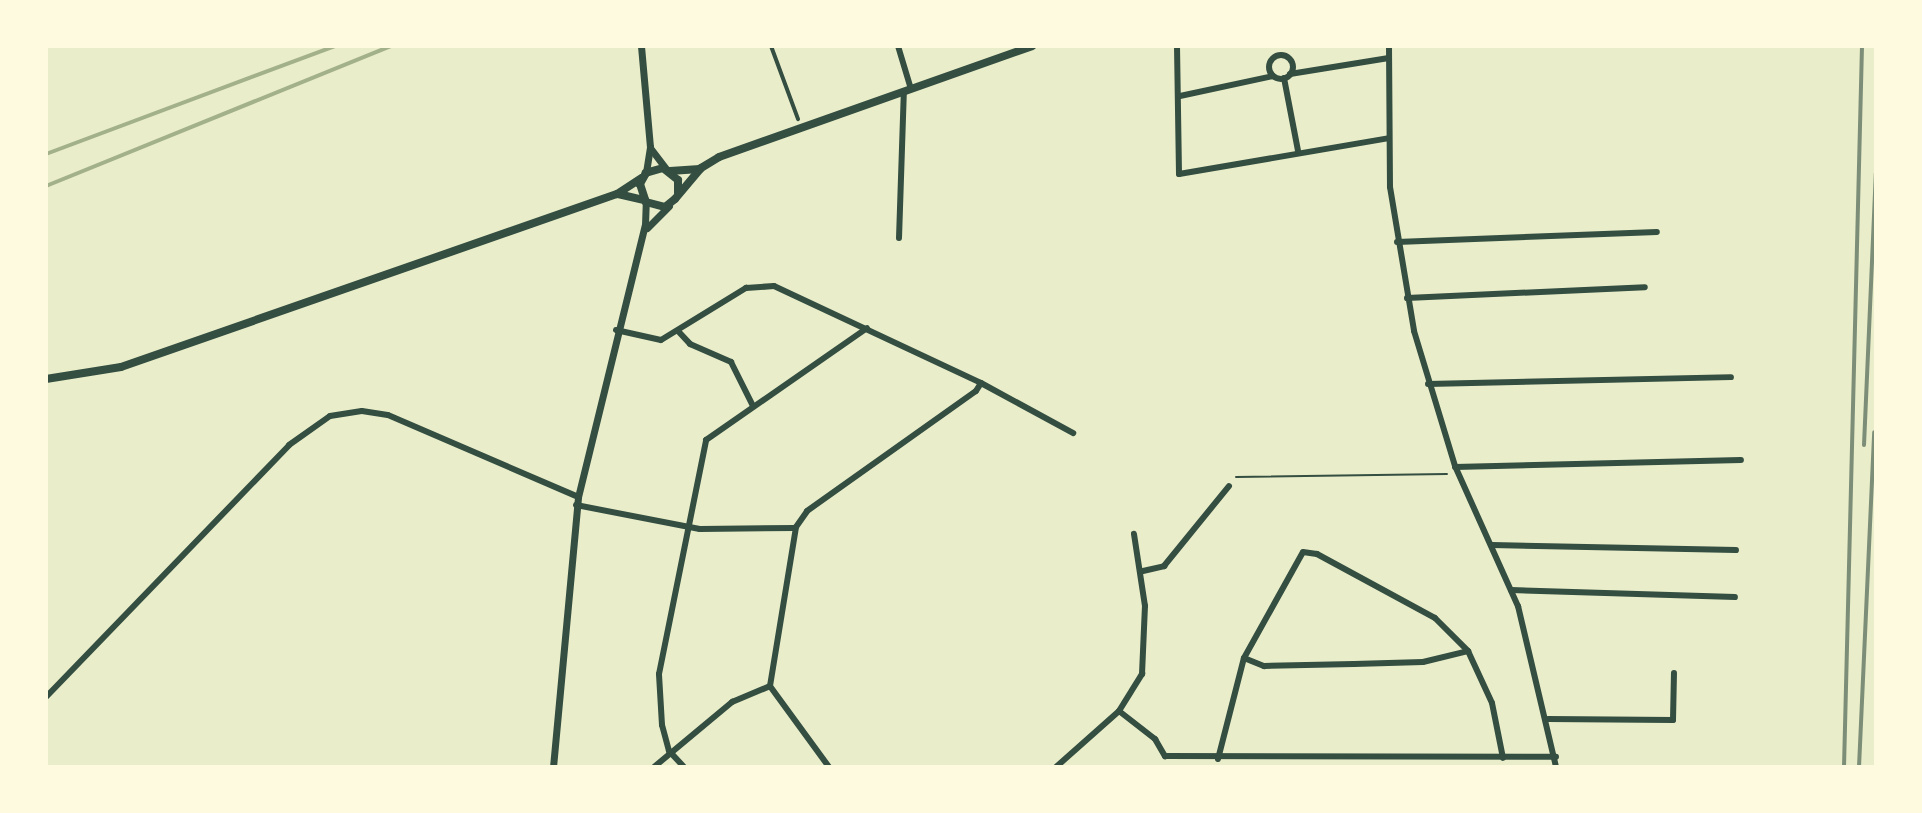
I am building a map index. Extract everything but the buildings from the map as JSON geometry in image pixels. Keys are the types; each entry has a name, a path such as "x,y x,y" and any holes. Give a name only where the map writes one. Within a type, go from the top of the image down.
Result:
{"main road":[{"path":"46,379 121,367 617,194 644,176 668,170 701,168 1032,46"},
{"path":"617,194 660,207 671,204 701,168"},
{"path":"668,170 678,180 678,193"},
{"path":"644,176 645,201"}],"street":[{"path":"641,46 650,147 644,176"},
{"path":"771,46 798,119"},
{"path":"898,46 908,90 899,238"},
{"path":"1177,46 1179,174 1298,151 1389,138"},
{"path":"1277,46 1279,55 1292,62 1287,76 1298,151"},
{"path":"1389,46 1389,138 1397,242 1407,298 1428,384 1455,467 1511,590 1548,719 1556,767"},
{"path":"1273,76 1270,62 1279,55"},
{"path":"1180,96 1273,76 1389,58"},
{"path":"650,147 668,170"},
{"path":"553,767 577,501 616,330 643,233 645,201"},
{"path":"643,233 671,204"},
{"path":"1397,242 1657,232"},
{"path":"616,330 661,340 746,288 774,286 981,383 1073,433"},
{"path":"1407,298 1645,287"},
{"path":"684,767 669,751 659,674 684,569 686,527 706,440 867,328"},
{"path":"678,331 690,344 731,362 753,406"},
{"path":"1428,384 1731,377"},
{"path":"829,767 770,686 795,528 807,511 981,383"},
{"path":"46,697 289,445 330,416 362,411 388,415 577,501 686,527 795,528"},
{"path":"1455,467 1741,460"},
{"path":"1143,571 1164,566 1229,486"},
{"path":"1056,767 1119,711 1145,663 1143,571 1134,534"},
{"path":"1492,545 1736,550"},
{"path":"1218,759 1244,658 1303,552 1317,554 1435,618 1468,651 1492,703 1503,758"},
{"path":"1511,590 1735,597"},
{"path":"1244,658 1264,666 1381,664 1440,660 1468,651"},
{"path":"1548,719 1673,720 1674,673"},
{"path":"654,767 669,751 732,702 770,686"},
{"path":"1119,711 1155,739 1165,756 1218,759 1556,757"}],"path":[{"path":"1236,477 1447,474"}],"waterway":[{"path":"46,154 335,46"},
{"path":"46,186 391,46"}],"railway":[{"path":"1844,767 1862,46"},
{"path":"1864,445 1876,173"},
{"path":"1859,767 1874,432"}]}
